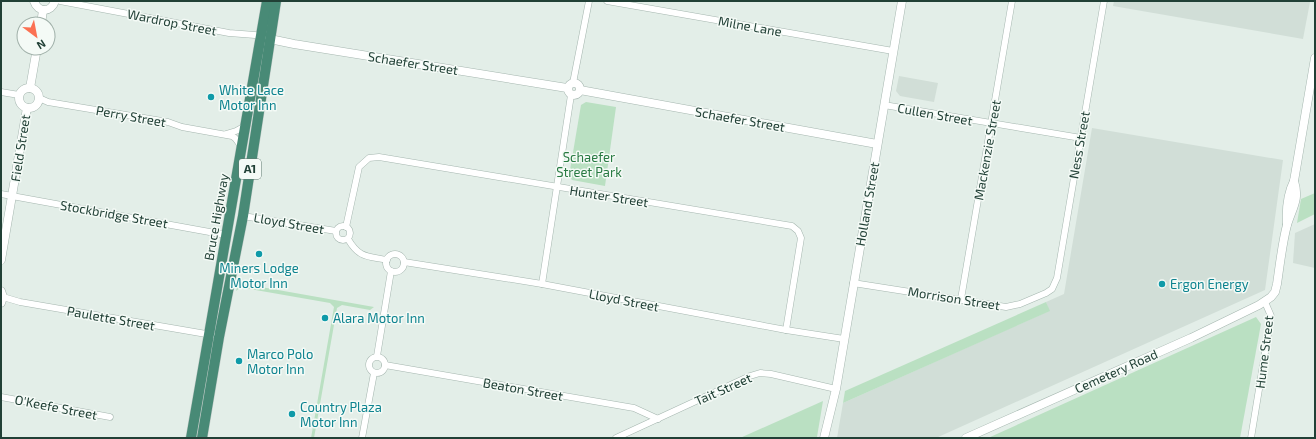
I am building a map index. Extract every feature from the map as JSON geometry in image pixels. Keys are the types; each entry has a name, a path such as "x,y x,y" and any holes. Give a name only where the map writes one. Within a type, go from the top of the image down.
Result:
{"highway":[{"name":"Bruce Highway","path":"191,438 267,1"},
{"name":"Bruce Highway","path":"202,438 243,216 276,1"}],"street":[{"path":"34,1 38,8 43,10 50,9 55,1"},
{"name":"Wardrop Street","path":"60,1 229,33 255,35 260,37"},
{"path":"542,284 571,89 589,1"},
{"name":"Milne Lane","path":"607,1 893,51"},
{"name":"Holland Street","path":"824,438 836,389 902,1"},
{"name":"Mackenzie Street","path":"961,299 1012,1"},
{"name":"Ness Street","path":"1052,289 1057,278 1104,1"},
{"path":"42,16 43,10"},
{"name":"Schaefer Street","path":"260,37 571,89 578,94 580,90 877,144"},
{"path":"30,88 36,56"},
{"name":"Hume Street","path":"1251,438 1271,316 1264,302 1275,292 1287,225 1294,209 1297,190 1294,180 1315,58"},
{"path":"30,88 37,92 39,98 37,104 27,108 20,103 19,95 24,89 30,88"},
{"path":"1,92 19,95"},
{"name":"Perry Street","path":"39,98 48,102 168,122 182,127 224,135 235,138 241,146"},
{"name":"Cullen Street","path":"884,105 1080,138"},
{"name":"Field Street","path":"1,260 27,108"},
{"path":"224,135 245,126"},
{"name":"Hunter Street","path":"346,227 359,167 369,158 380,157 792,226 801,238 786,330"},
{"name":"Stockbridge Street","path":"1,194 226,235"},
{"name":"Lloyd Street","path":"243,216 336,231"},
{"path":"348,239 338,239 336,231 341,226 346,227 350,232 348,239 360,254 387,260"},
{"path":"387,260 392,255 396,254 402,257 404,262 401,269 391,271"},
{"path":"377,356 391,271 387,265 387,260"},
{"name":"Lloyd Street","path":"404,262 542,284 786,330 844,339"},
{"name":"Morrison Street","path":"854,283 1006,307 1020,304 1052,289"},
{"name":"Paulette Street","path":"2,297 20,302 220,337"},
{"name":"Cemetery Road","path":"966,438 1191,338 1264,302"},
{"path":"377,356 383,359 385,365 382,371 374,373 369,369 368,363 372,358 377,356"},
{"name":"Beaton Street","path":"385,365 634,408 658,419"},
{"path":"362,438 374,373"},
{"name":"Tait Street","path":"616,438 750,376 760,373 771,374 836,389"},
{"name":"O'Keefe Street","path":"1,397 110,417"},
{"name":"Holland Street","path":"830,438 832,427 832,407"}],"shaded area":[{"path":"1114,1 1310,2 1303,39 1113,6"},
{"path":"899,76 938,83 934,102 900,96 896,91"},
{"path":"1092,128 1283,160 1265,290 936,438 837,438 843,403 1049,311 1046,302 1064,294"},
{"path":"1315,224 1315,268 1293,263 1295,233"}],"green space":[{"name":"Schaefer Street Park","path":"586,102 616,107 605,186 572,180 569,176 581,105"},
{"path":"1315,193 1315,214 1297,223 1301,199"},
{"path":"238,283 374,307 370,310 342,305 337,308 314,438 311,438 334,307 330,303 241,287 236,291"},
{"path":"1046,302 1050,311 843,403 845,391"},
{"path":"1256,317 1261,324 1240,438 988,438"},
{"path":"823,401 817,437 740,438"}],"place":[{"name":"White Lace Motor Inn","path":"211,97"},
{"name":"Miners Lodge Motor Inn","path":"259,254"},
{"name":"Ergon Energy","path":"1162,284"},
{"name":"Alara Motor Inn","path":"325,318"},
{"name":"Marco Polo Motor Inn","path":"239,361"},
{"name":"Country Plaza Motor Inn","path":"292,414"}]}
